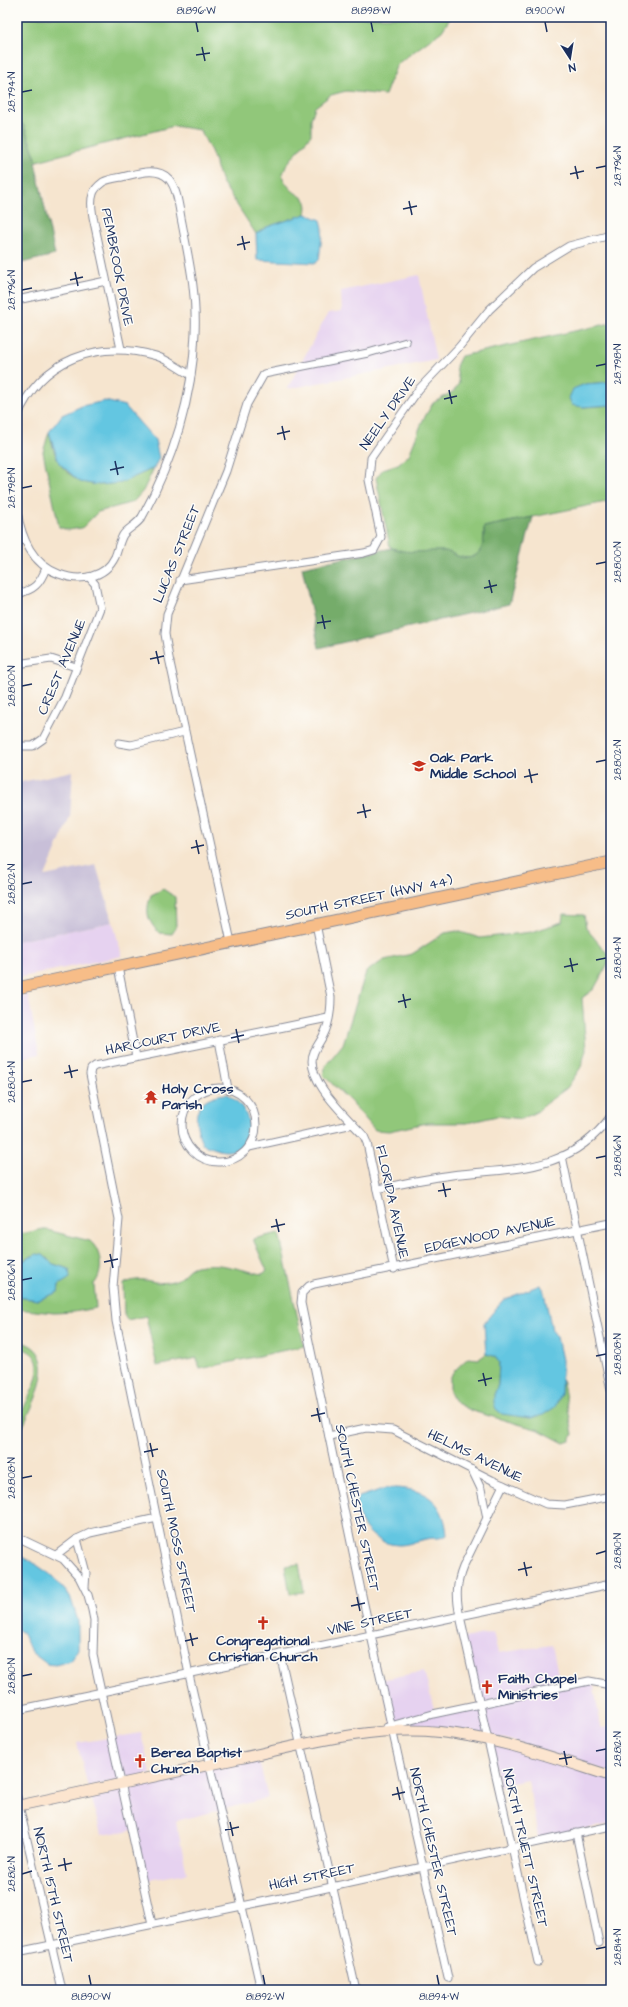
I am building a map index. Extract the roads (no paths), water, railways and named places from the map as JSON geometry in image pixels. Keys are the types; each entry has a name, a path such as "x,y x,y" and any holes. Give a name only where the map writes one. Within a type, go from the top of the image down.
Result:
{"main road":[{"name":"SOUTH STREET (HWY 44)","path":"17,988 611,862"},
{"path":"18,1803 301,1745 392,1728 439,1732 488,1739 611,1776"}],"street":[{"name":"PEMBROOK DRIVE","path":"121,349 91,207 93,194 105,181 144,172 161,174 169,180 176,195 193,278 196,333 191,375"},
{"name":"NEELY DRIVE","path":"180,580 364,553 374,550 381,536 369,480 370,464 378,448 419,389 456,351 489,310 533,268 569,246 611,236"},
{"path":"17,300 106,281"},
{"name":"LUCAS STREET","path":"231,942 184,732 166,634 167,614 226,471 247,404 264,374 368,353 406,342"},
{"path":"17,417 19,408 38,384 61,365 88,353 121,349 157,356 191,375 184,412 173,447 142,517 123,535 115,558 108,568 89,578 66,576 46,568 30,551 17,516"},
{"path":"17,594 34,589 40,582 46,568"},
{"name":"CREST AVENUE","path":"17,746 33,746 48,734 65,697 100,608 95,584 89,578"},
{"path":"17,664 51,659 76,667"},
{"path":"119,743 131,745 184,732"},
{"name":"FLORIDA AVENUE","path":"316,924 331,997 328,1018 323,1036 312,1057 313,1073 320,1086 364,1136 367,1143 394,1269"},
{"path":"118,966 136,1057"},
{"name":"HARCOURT DRIVE","path":"98,1066 328,1018"},
{"path":"219,1040 228,1089"},
{"name":"SOUTH MOSS STREET","path":"98,1066 91,1069 90,1074 119,1219 113,1287 114,1306 189,1673 261,1990"},
{"path":"249,1147 256,1128 253,1112 245,1099 228,1089 221,1088 208,1090 191,1102 186,1108 183,1122 187,1141 196,1154 202,1158 214,1162 234,1160 249,1147 353,1124"},
{"path":"377,1189 441,1176 507,1171 529,1167 575,1150 595,1135 611,1116"},
{"path":"562,1156 611,1390"},
{"name":"EDGEWOOD AVENUE","path":"304,1290 314,1284 394,1269 611,1223"},
{"name":"SOUTH CHESTER STREET","path":"304,1290 301,1303 392,1728"},
{"name":"HELMS AVENUE","path":"329,1436 366,1428 393,1430 503,1485 553,1506 565,1506 611,1496"},
{"path":"472,1470 480,1489 487,1518"},
{"name":"NORTH TRUETT STREET","path":"503,1485 459,1577 456,1594 538,1962"},
{"path":"56,1555 77,1539 98,1530 158,1518"},
{"path":"17,1537 63,1559 85,1587 93,1615 93,1655 100,1692 152,1924"},
{"path":"77,1539 86,1573 85,1587"},
{"name":"VINE STREET","path":"17,1710 611,1584"},
{"path":"280,1654 356,1990"},
{"path":"392,1728 480,1705 589,1681 611,1685"},
{"name":"NORTH CHESTER STREET","path":"392,1728 448,1978"},
{"name":"NORTH 15TH STREET","path":"18,1803 62,1990"},
{"name":"HIGH STREET","path":"17,1952 241,1906 611,1826"},
{"path":"576,1833 599,1943"}],"water":[{"path":"306,214 321,220 323,228 319,260 316,263 257,260 256,234 267,227"},
{"path":"611,382 611,405 583,407 572,405 569,398 573,389 585,384"},
{"path":"105,401 125,406 155,440 159,458 154,468 121,483 99,485 80,482 59,463 49,432 62,415 82,406"},
{"path":"226,1094 235,1100 242,1108 247,1117 249,1127 245,1144 237,1149 223,1151 202,1144 196,1117 201,1104 207,1099"},
{"path":"37,1254 43,1255 53,1264 69,1269 70,1278 59,1285 58,1292 38,1300 17,1297 17,1264"},
{"path":"540,1285 543,1288 552,1330 557,1337 562,1360 561,1394 555,1407 543,1415 531,1418 502,1414 496,1409 494,1403 494,1395 498,1385 499,1362 494,1356 486,1354 484,1323 503,1300"},
{"path":"387,1488 411,1490 429,1497 441,1512 445,1522 447,1535 399,1545 382,1541 368,1532 360,1518 356,1501 359,1497"},
{"path":"17,1555 31,1561 51,1575 70,1596 78,1621 78,1649 70,1661 56,1665 47,1664 31,1652 23,1633 17,1629"}],"place":[{"name":"Oak Park Middle School","path":"419,766"},
{"name":"Holy Cross Parish","path":"151,1097"},
{"name":"Congregational Christian Church","path":"263,1623"},
{"name":"Faith Chapel Ministries","path":"487,1687"},
{"name":"Berea Baptist Church","path":"140,1761"}]}
